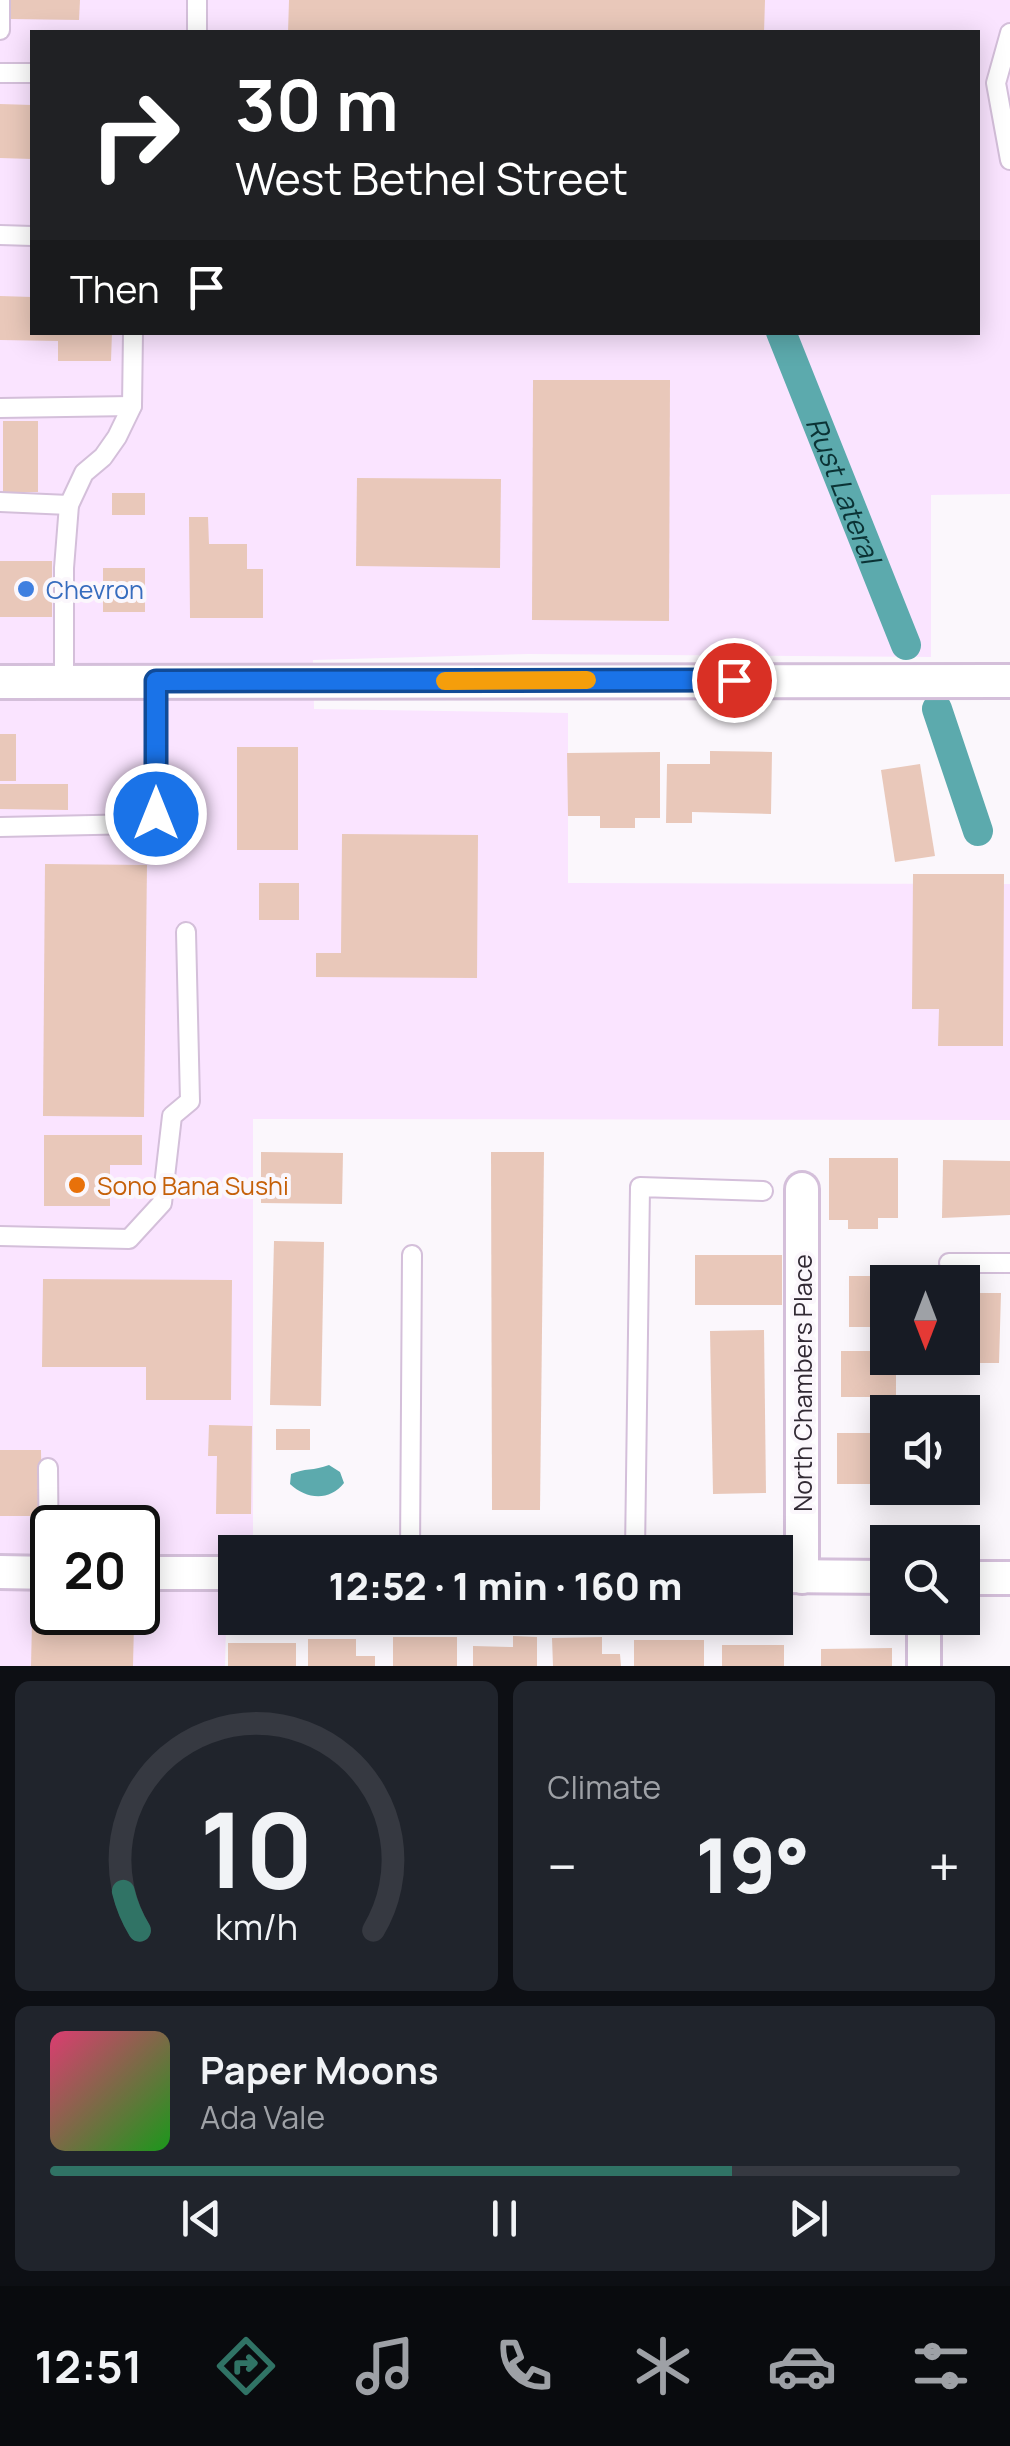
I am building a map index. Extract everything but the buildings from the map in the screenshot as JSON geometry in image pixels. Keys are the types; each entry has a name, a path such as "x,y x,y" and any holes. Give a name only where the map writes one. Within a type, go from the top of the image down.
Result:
{"street":[{"path":"0,682 1010,681"},
{"name":"North Chambers Place","path":"789,1535 802,1189"},
{"path":"0,1572 30,1573"},
{"path":"160,1573 218,1574"},
{"path":"793,1576 870,1577"},
{"path":"980,1578 1010,1578"},
{"path":"924,1635 924,1666"}],"lane":[{"path":"0,0 0,30"},
{"path":"196,0 197,30"},
{"path":"1010,33 996,83 1010,160"},
{"path":"0,73 30,73"},
{"path":"0,235 30,236"},
{"path":"64,682 64,568 69,505 84,473 103,457 132,406 134,335"},
{"path":"0,408 132,406"},
{"path":"0,502 69,505"},
{"path":"0,827 140,824 153,820 156,681"},
{"path":"0,1236 129,1239 162,1203 172,1116 190,1100 186,932"},
{"path":"636,1535 640,1187 763,1191"},
{"path":"410,1535 412,1254"},
{"path":"950,1262 1010,1263"},
{"path":"48,1468 49,1505"}],"shaded area":[{"path":"0,0 1010,0 1010,494 931,495 931,657 528,654 313,660 314,709 568,713 568,883 1010,884 1010,1120 253,1119 253,1535 218,1535 218,1635 226,1635 225,1666 0,1666"}],"water":[{"path":"329,1465 340,1472 344,1483 325,1496 303,1493 290,1484 291,1474"}],"waterway":[{"name":"Rust Lateral","path":"782,335 906,645"},
{"name":"Rust Lateral","path":"937,709 978,831"}],"slow traffic":[{"path":"445,681 587,680"}],"place":[{"name":"Chevron","path":"26,589"},
{"name":"Sono Bana Sushi","path":"77,1185"}],"route":[{"path":"156,814 156,681 734,680"}]}
